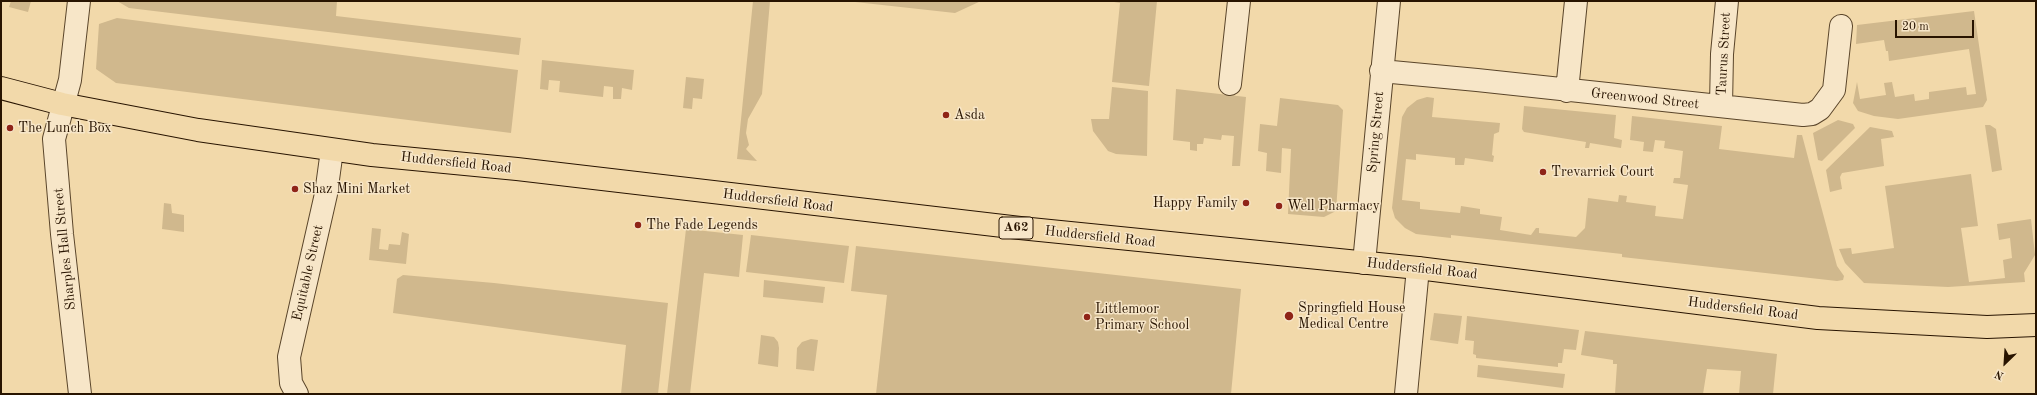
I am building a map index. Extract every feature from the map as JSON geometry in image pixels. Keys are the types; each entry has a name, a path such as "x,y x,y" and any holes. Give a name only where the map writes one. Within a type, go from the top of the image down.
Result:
{"main road":[{"name":"Huddersfield Road","path":"1,88 62,104 198,130 332,150 518,169 1004,227 1418,268 1818,318 1987,327 2036,325"}],"street":[{"name":"Sharples Hall Street","path":"79,1 70,80 62,104 54,138 62,234 80,394"},
{"path":"1230,84 1239,1"},
{"name":"Spring Street","path":"1364,263 1381,71 1389,1"},
{"path":"1567,91 1576,1"},
{"name":"Taurus Street","path":"1721,106 1722,54 1727,1"},
{"name":"Greenwood Street","path":"1381,71 1721,106 1803,116 1812,114 1820,109 1834,90 1841,26"},
{"name":"Equitable Street","path":"297,394 291,382 288,357 326,194 332,150"},
{"path":"1406,394 1418,268"}],"shaded area":[{"path":"11,1 31,1 28,12 9,7"},
{"path":"117,1 337,1 336,16 521,38 519,55 129,8"},
{"path":"753,1 770,1 762,94 748,119 746,133 749,145 746,149 757,161 737,159"},
{"path":"846,1 981,1 955,13"},
{"path":"1108,1 1157,1 1149,86 1112,82 1120,3"},
{"path":"1974,11 1987,100 1983,107 1898,119 1874,116 1858,111 1853,103 1857,82 1860,99 1886,95 1884,83 1892,82 1895,97 1914,94 1915,101 1929,99 1929,92 1966,87 1967,95 1976,94 1969,49 1889,61 1888,51 1886,51 1884,40 1856,44 1857,25"},
{"path":"117,18 518,70 511,133 116,83 96,69 99,24"},
{"path":"542,60 634,70 632,90 622,88 621,99 613,99 613,87 604,86 603,97 559,92 560,81 549,80 548,90 540,89"},
{"path":"686,77 704,79 702,99 693,98 692,109 683,108"},
{"path":"1112,87 1148,91 1147,156 1116,154 1108,151 1093,131 1091,119 1109,119"},
{"path":"1176,89 1246,97 1240,166 1232,166 1234,136 1222,135 1221,140 1204,138 1203,144 1197,144 1197,151 1190,150 1190,142 1173,140"},
{"path":"1427,97 1434,98 1432,117 1500,123 1499,132 1494,134 1492,155 1494,156 1493,162 1465,158 1464,165 1455,165 1455,158 1416,154 1416,160 1406,159 1402,200 1420,202 1420,209 1460,213 1461,206 1480,209 1480,214 1502,217 1500,230 1531,235 1536,228 1539,228 1539,233 1576,237 1585,228 1588,198 1618,202 1619,195 1627,196 1626,202 1656,206 1655,216 1683,219 1688,185 1673,183 1674,178 1680,178 1683,151 1664,148 1665,141 1655,140 1653,152 1643,151 1644,142 1630,140 1632,116 1722,126 1719,149 1794,158 1797,135 1802,135 1837,266 1844,276 1843,280 1837,281 1622,257 1622,254 1451,235 1451,238 1416,234 1405,228 1395,218 1392,208 1402,117 1407,108 1417,100"},
{"path":"1280,98 1338,105 1343,110 1336,211 1324,217 1288,214 1291,149 1282,148 1281,173 1266,171 1267,153 1258,151 1260,124 1277,126"},
{"path":"1524,106 1616,115 1614,138 1622,140 1621,148 1590,143 1589,148 1585,148 1586,142 1524,132 1522,129"},
{"path":"1838,120 1853,124 1855,128 1822,161 1818,160 1813,133"},
{"path":"1985,125 1990,125 1996,129 2002,170 1992,172"},
{"path":"1870,127 1892,131 1894,137 1881,139 1884,166 1842,173 1840,177 1842,189 1830,192 1826,170"},
{"path":"1971,174 1978,226 1961,228 1969,282 2005,278 2003,260 2012,258 2010,238 1999,240 1997,224 2031,219 2035,255 2024,273 2025,282 1948,287 1864,283 1845,263 1839,249 1851,248 1852,254 1894,248 1885,186"},
{"path":"164,203 171,204 172,213 184,215 184,232 162,229"},
{"path":"372,228 381,229 379,249 388,250 389,244 400,245 402,232 409,234 406,264 369,260"},
{"path":"686,229 743,235 739,277 704,273 690,394 667,394"},
{"path":"751,235 849,246 844,283 746,272"},
{"name":"Littlemoor Primary School","path":"856,246 1241,289 1231,394 876,394 887,295 851,291"},
{"path":"403,275 494,283 668,303 658,394 621,394 626,345 393,313 397,279"},
{"path":"764,280 825,287 823,303 763,297"},
{"path":"1434,313 1462,316 1458,344 1430,340"},
{"path":"1467,316 1579,330 1576,350 1564,349 1562,363 1558,363 1558,367 1476,358 1476,355 1473,354 1474,341 1465,340"},
{"path":"1585,331 1777,354 1773,394 1739,394 1741,371 1707,369 1703,394 1615,394 1617,364 1613,364 1613,360 1581,355"},
{"path":"761,335 774,337 778,342 778,367 758,364"},
{"path":"811,339 818,340 814,371 796,369 797,348 802,342"},
{"path":"1478,365 1565,374 1563,388 1477,377"}],"place":[{"name":"Asda","path":"946,115"},
{"name":"The Lunch Box","path":"10,128"},
{"name":"Trevarrick Court","path":"1543,172"},
{"name":"Shaz Mini Market","path":"295,189"},
{"name":"Happy Family","path":"1246,203"},
{"name":"Well Pharmacy","path":"1279,206"},
{"name":"The Fade Legends","path":"638,225"},
{"name":"Springfield House Medical Centre","path":"1289,316"},
{"name":"Littlemoor Primary School","path":"1087,317"}]}
